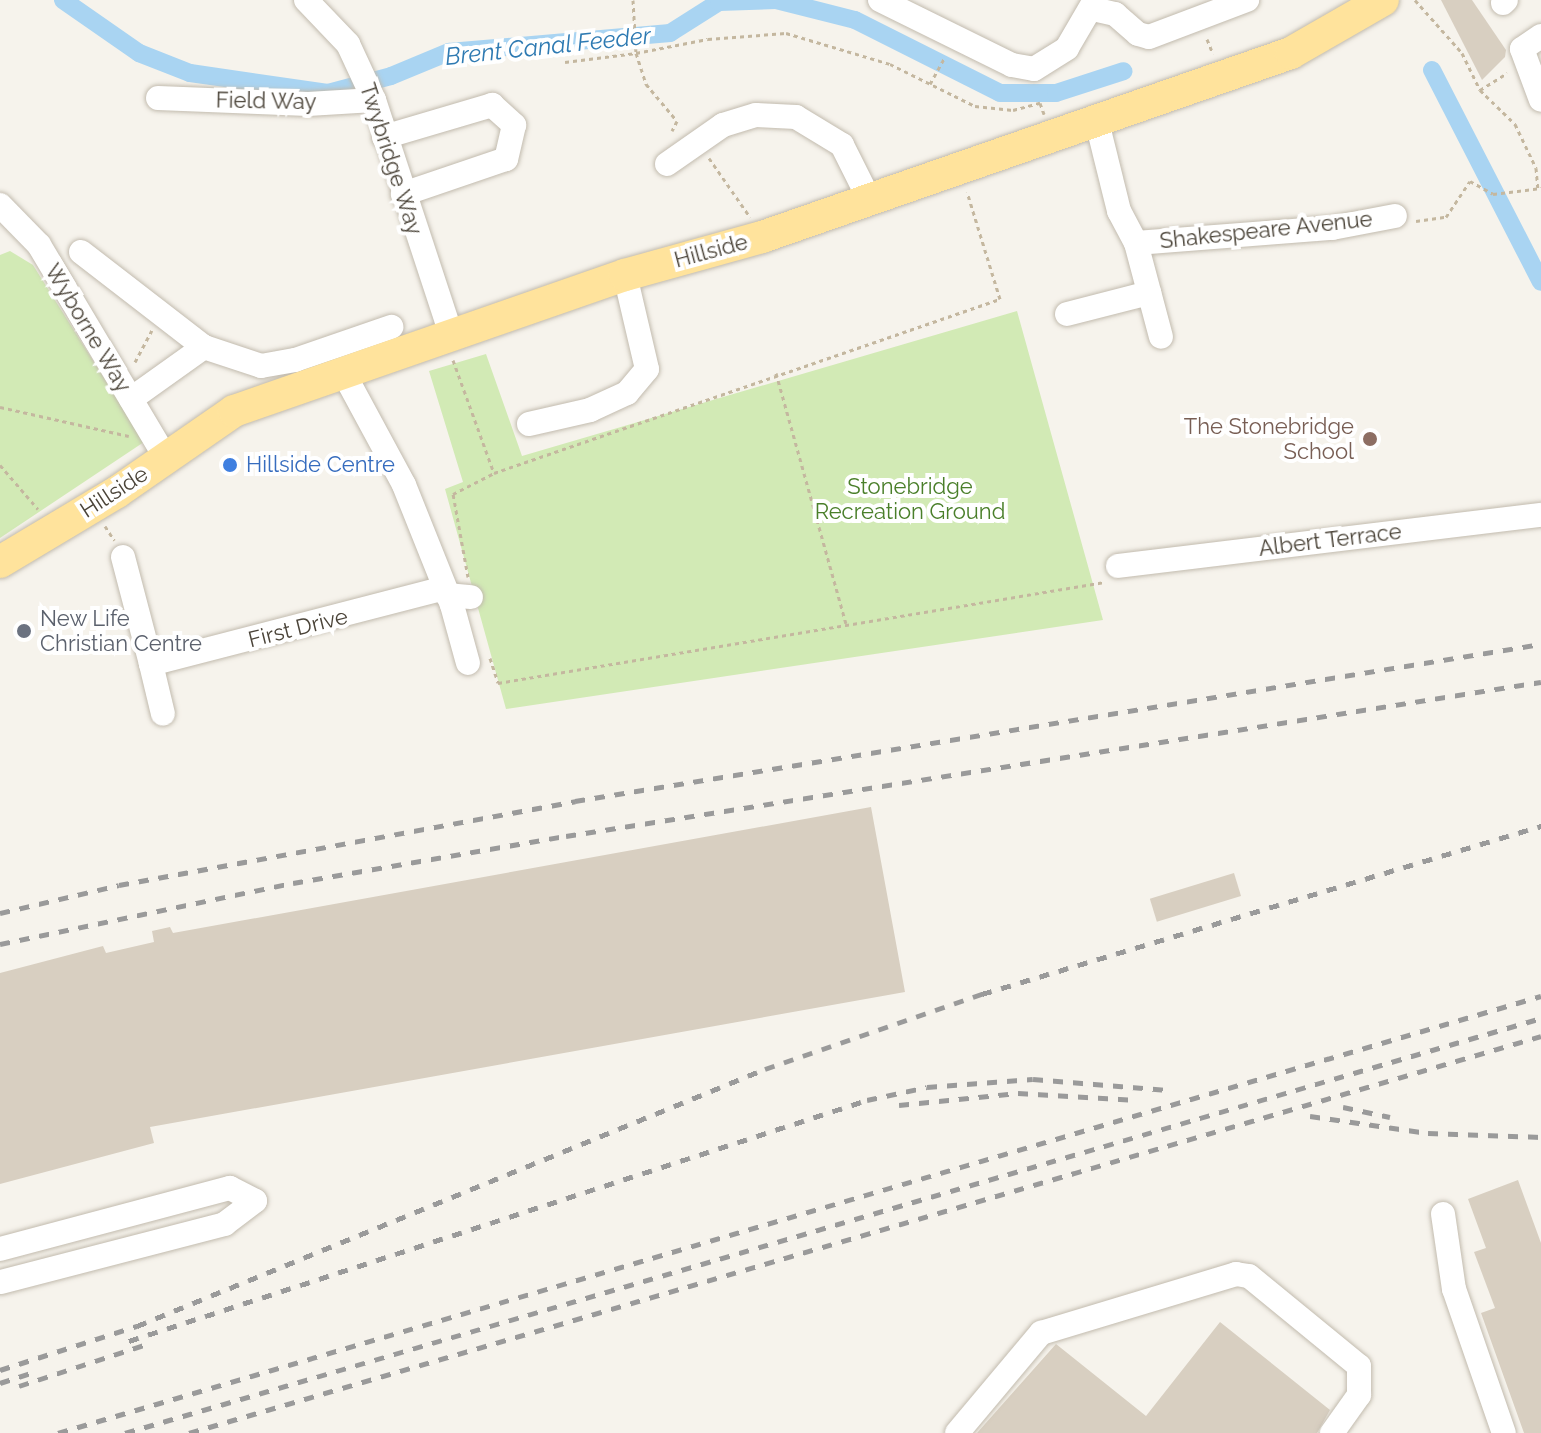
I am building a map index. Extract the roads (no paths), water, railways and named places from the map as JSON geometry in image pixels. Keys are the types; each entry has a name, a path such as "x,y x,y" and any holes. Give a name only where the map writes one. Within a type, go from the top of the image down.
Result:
{"main road":[{"name":"Hillside","path":"0,562 48,523 166,458 234,411 343,372 452,347 625,275 762,237 1096,118 1291,53 1383,0"}],"street":[{"name":"Twybridge Way","path":"306,0 348,44 369,88 452,347"},
{"path":"880,0 1012,65 1034,69 1067,48 1094,5 1115,14 1149,37 1247,0"},
{"path":"1529,49 1541,100"},
{"name":"Field Way","path":"158,98 308,104 369,88"},
{"path":"384,137 492,105 514,125 506,159 403,194"},
{"path":"667,164 683,142 723,125 756,115 796,117 842,145 869,199"},
{"path":"1096,118 1119,211 1136,243 1161,337"},
{"name":"Wyborne Way","path":"0,205 39,245 166,458"},
{"name":"Shakespeare Avenue","path":"1136,243 1332,228 1395,216"},
{"path":"81,252 204,347 261,366 295,360 391,327"},
{"path":"529,424 590,410 627,393 647,369 625,275"},
{"path":"1067,314 1149,293"},
{"path":"126,392 204,347"},
{"path":"343,372 404,485 454,593 478,659"},
{"name":"Albert Terrace","path":"1118,566 1541,515"},
{"path":"123,557 163,714"},
{"name":"First Drive","path":"151,664 454,593"},
{"path":"0,1249 230,1188 255,1201 225,1224 0,1282"},
{"path":"1443,1214 1454,1289 1504,1433"},
{"path":"957,1433 1041,1333 1236,1274 1249,1276 1359,1366 1359,1395 1332,1433"}],"waterway":[{"name":"Brent Canal Feeder","path":"63,0 139,53 190,73 328,93 391,76 449,52 670,33 719,2 776,0 855,20 1000,93 1056,93 1124,71"},
{"name":"Brent Canal Feeder","path":"1432,70 1541,282"}],"railway":[{"path":"0,913 119,885 575,801 1541,644"},
{"path":"0,944 293,883 566,836 1541,682"},
{"path":"0,1370 137,1326 765,1069 982,994 1541,826"},
{"path":"58,1433 1541,996"},
{"path":"125,1433 1541,1018"},
{"path":"189,1433 1541,1036"},
{"path":"129,1341 867,1100 927,1087 1033,1079 1168,1090"},
{"path":"899,1105 1018,1093 1137,1100"},
{"path":"1343,1107 1390,1117"},
{"path":"1310,1116 1428,1133 1541,1137"},
{"path":"19,1386 144,1345"},
{"path":"0,1383 30,1373"}],"place":[{"name":"The Stonebridge School","path":"1370,439"},
{"name":"Hillside Centre","path":"230,465"},
{"name":"New Life Christian Centre","path":"24,631"}],"park label":[{"name":"Stonebridge Recreation Ground","path":"910,498"}]}
